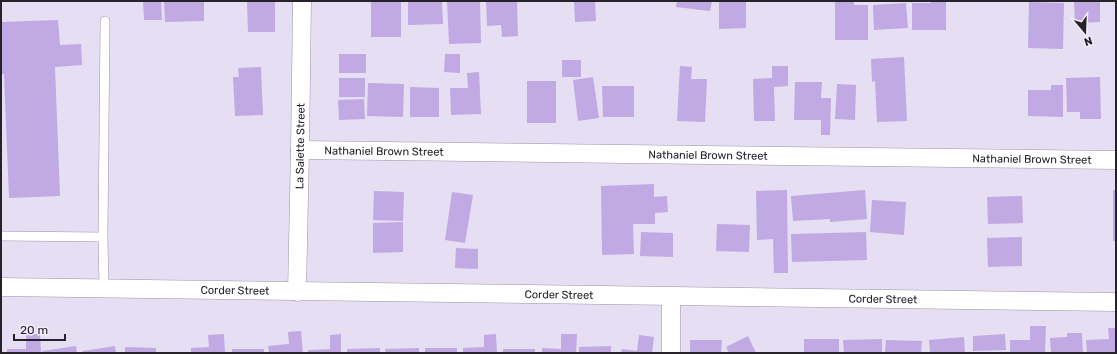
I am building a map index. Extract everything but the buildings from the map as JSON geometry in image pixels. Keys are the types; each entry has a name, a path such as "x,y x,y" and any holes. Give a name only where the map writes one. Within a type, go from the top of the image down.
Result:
{"street":[{"name":"La Salette Street","path":"297,292 302,1"},
{"name":"Nathaniel Brown Street","path":"300,150 1116,160"},
{"name":"Corder Street","path":"1,287 1116,302"},
{"path":"671,297 671,353"}],"lane":[{"path":"104,288 105,21"},
{"path":"1,236 103,237"}]}
